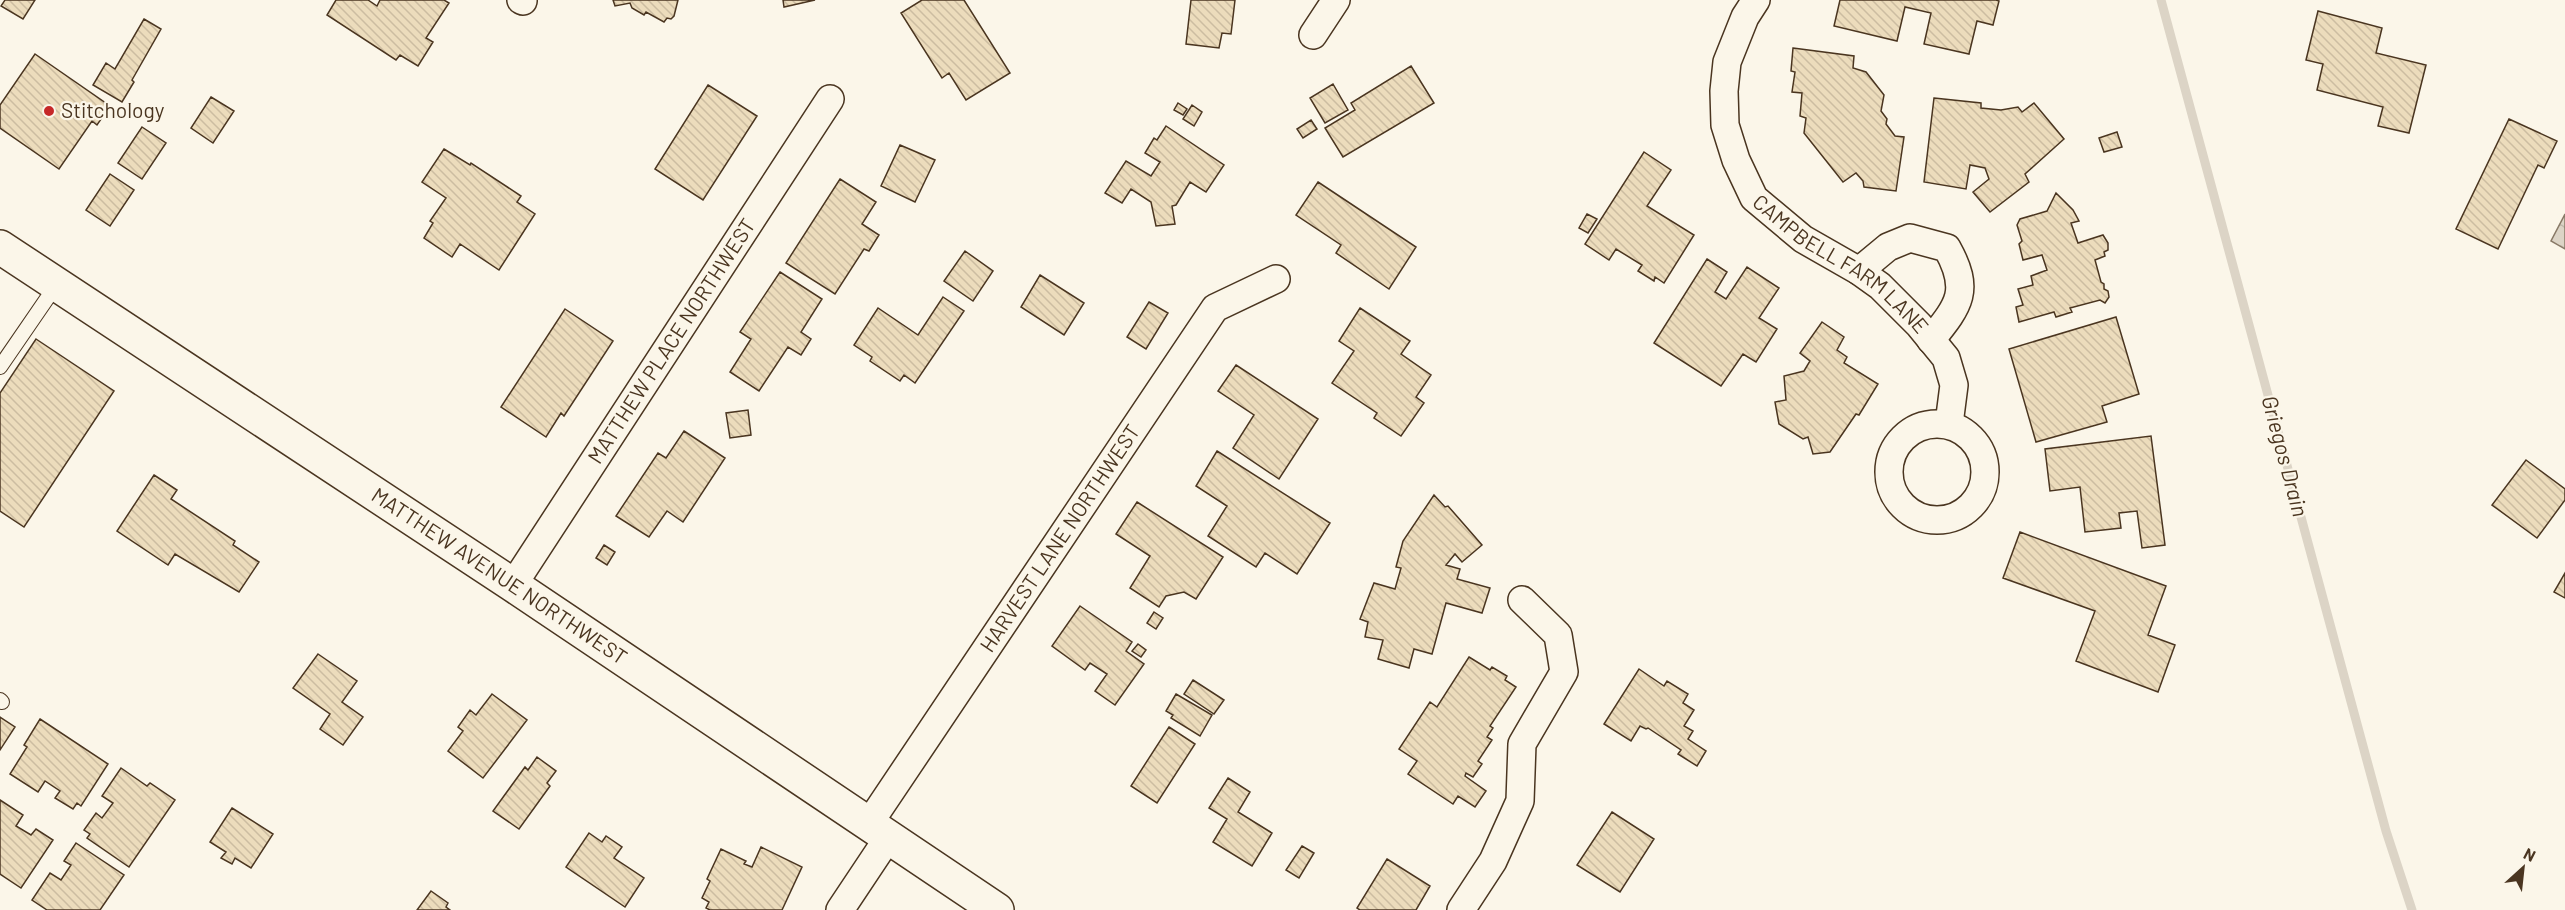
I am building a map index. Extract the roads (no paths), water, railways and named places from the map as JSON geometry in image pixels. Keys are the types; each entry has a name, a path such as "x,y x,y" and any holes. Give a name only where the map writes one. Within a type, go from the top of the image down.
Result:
{"street":[{"path":"1313,35 1336,0"},
{"name":"CAMPBELL FARM LANE","path":"1756,0 1745,17 1727,62 1724,91 1725,125 1736,160 1754,198 1803,239 1859,271 1880,286 1919,324 1946,358 1954,385 1949,424"},
{"name":"MATTHEW PLACE NORTHWEST","path":"513,585 830,99"},
{"path":"1859,271 1888,247 1910,237 1947,248 1957,266 1960,289 1955,310 1931,340"},
{"name":"MATTHEW AVENUE NORTHWEST","path":"0,247 513,585 997,910"},
{"name":"HARVEST LANE NORTHWEST","path":"840,910 878,831 1215,308 1276,279"},
{"path":"1461,910 1493,861 1520,801 1522,744 1564,672 1558,635 1522,600"}],"lane":[{"path":"0,367 57,283"}],"water":[{"path":"2565,214 2565,249 2551,241"}],"waterway":[{"name":"Griegos Drain","path":"2161,0 2386,831 2412,910"}],"place":[{"name":"Stitchology","path":"49,111"}]}
